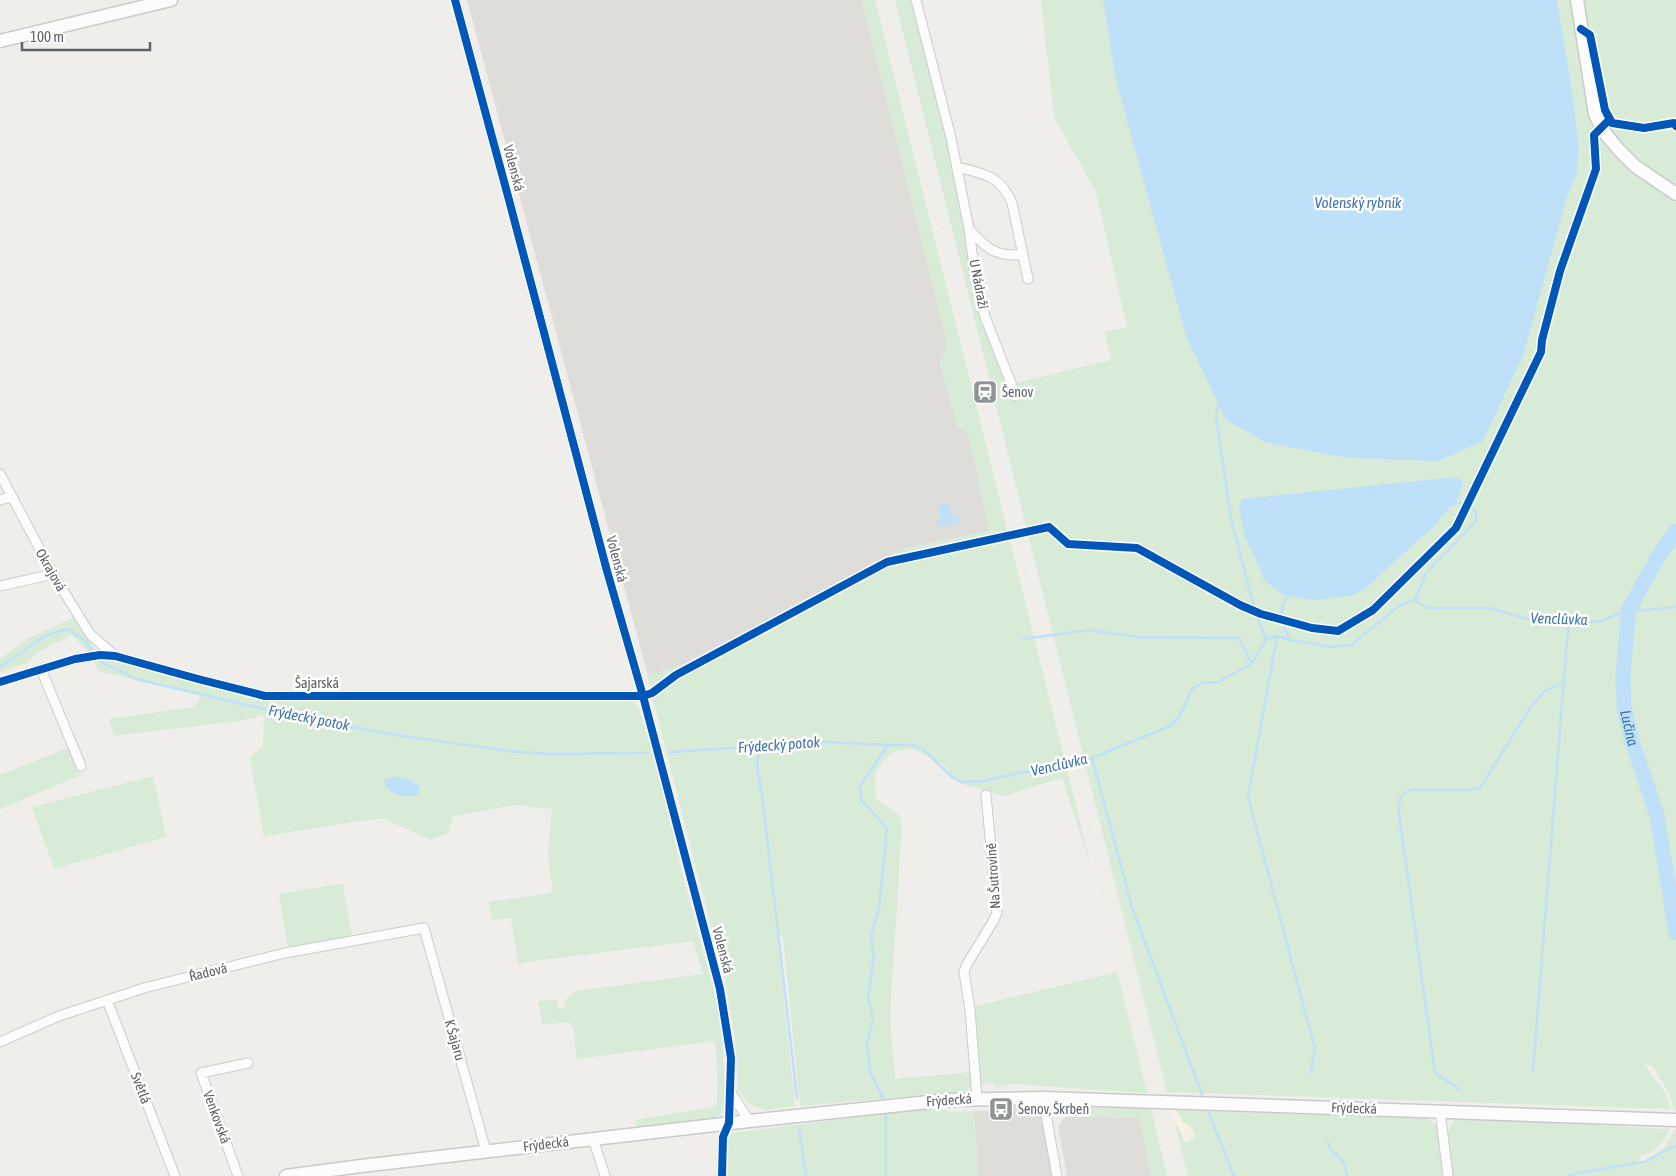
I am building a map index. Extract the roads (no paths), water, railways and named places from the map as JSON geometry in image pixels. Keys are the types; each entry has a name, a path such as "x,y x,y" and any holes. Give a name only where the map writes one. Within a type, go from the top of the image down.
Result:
{"main road":[{"path":"0,41 171,0"},
{"path":"1577,0 1595,114 1604,132 1635,166 1676,194"},
{"name":"Frýdecká","path":"286,1176 729,1123 902,1104 977,1098 1043,1098 1676,1120"}],"street":[{"name":"U Nádraží","path":"916,0 951,138 969,229 975,275 985,317 1016,396"},
{"name":"Volenská","path":"456,2 720,989 731,1058 729,1123 723,1137 722,1176"},
{"path":"957,167 980,172 999,182 1007,191 1012,203 1028,279"},
{"path":"969,229 980,241 1000,255 1022,255"},
{"name":"Okrajová","path":"0,474 53,574 90,634 115,656"},
{"path":"0,500 12,497"},
{"path":"0,586 53,574"},
{"name":"Šajarská","path":"0,682 75,659 115,656 265,696 643,696"},
{"path":"41,668 81,766"},
{"name":"Na Šutrovině","path":"977,1098 970,1010 964,972 997,912 986,795"},
{"name":"Řadová","path":"0,1042 59,1016 144,988 285,953 424,928"},
{"name":"K Šajaru","path":"424,928 486,1151"},
{"name":"Světlá","path":"107,1000 175,1176"},
{"name":"Venkovská","path":"238,1176 201,1073 248,1063"},
{"path":"730,1090 749,1121"},
{"path":"1043,1098 1057,1176"},
{"path":"1440,1111 1448,1176"},
{"path":"593,1139 605,1176"}],"water":[{"name":"Volenský rybník","path":"1103,0 1557,0 1579,147 1577,173 1566,200 1524,353 1483,441 1438,461 1348,458 1266,443 1226,420 1186,336 1115,76"},
{"path":"1454,477 1463,481 1458,499 1431,529 1366,588 1354,595 1314,600 1284,595 1265,581 1245,537 1239,509 1242,499"},
{"path":"949,503 952,515 957,514 959,523 939,527 937,520 941,518 938,505"},
{"path":"393,777 404,778 413,782 419,786 420,794 405,796 389,790 384,782 386,779"}],"waterway":[{"path":"1219,401 1216,416 1231,518 1255,611 1266,639"},
{"path":"1415,600 1426,573 1476,521 1476,512 1468,505 1462,503 1452,505"},
{"name":"Lučina","path":"1676,531 1658,557 1629,609 1623,673 1624,707 1632,741 1657,815 1676,933"},
{"path":"1290,594 1285,600 1282,611 1283,622 1290,640"},
{"name":"Venclůvka","path":"885,1102 870,1071 867,1043 873,1019 868,997 874,958 871,936 879,908 887,828 862,801 860,786 888,745 912,745 923,749 952,777 962,782 982,781 1023,772 1051,770 1092,758 1170,726 1179,717 1192,689 1202,683 1218,682 1252,664 1266,639 1277,636 1332,647 1351,645 1400,605 1415,600 1427,608 1489,608 1535,621 1559,616 1569,616 1589,622 1602,621 1629,609"},
{"path":"1629,612 1676,607"},
{"path":"1533,1070 1569,616"},
{"name":"Frýdecký potok","path":"0,667 47,635 68,629 85,641 101,662 136,679 310,720 509,751 550,754 648,753"},
{"path":"1023,639 1090,630 1138,637 1239,638 1252,664"},
{"path":"1277,636 1248,797 1315,1049 1311,1072"},
{"path":"1459,1089 1435,1073 1398,806 1402,795 1410,790 1470,790 1480,788 1532,705 1545,691 1563,682"},
{"name":"Frýdecký potok","path":"670,752 825,742 888,745"},
{"path":"760,746 757,765 763,802 797,1098"},
{"path":"1092,758 1132,907 1204,1100"},
{"path":"1207,1108 1234,1176"},
{"name":"Venclůvka","path":"886,1110 886,1176"},
{"path":"799,1129 806,1176"},
{"path":"1328,1142 1330,1149 1343,1161 1347,1176"},
{"path":"1569,1176 1644,1162 1676,1145"}],"railway":[{"path":"882,0 1175,1176"}],"place":[{"name":"Šenov","path":"985,392"},
{"name":"Šenov, Škrbeň","path":"1001,1109"}]}
